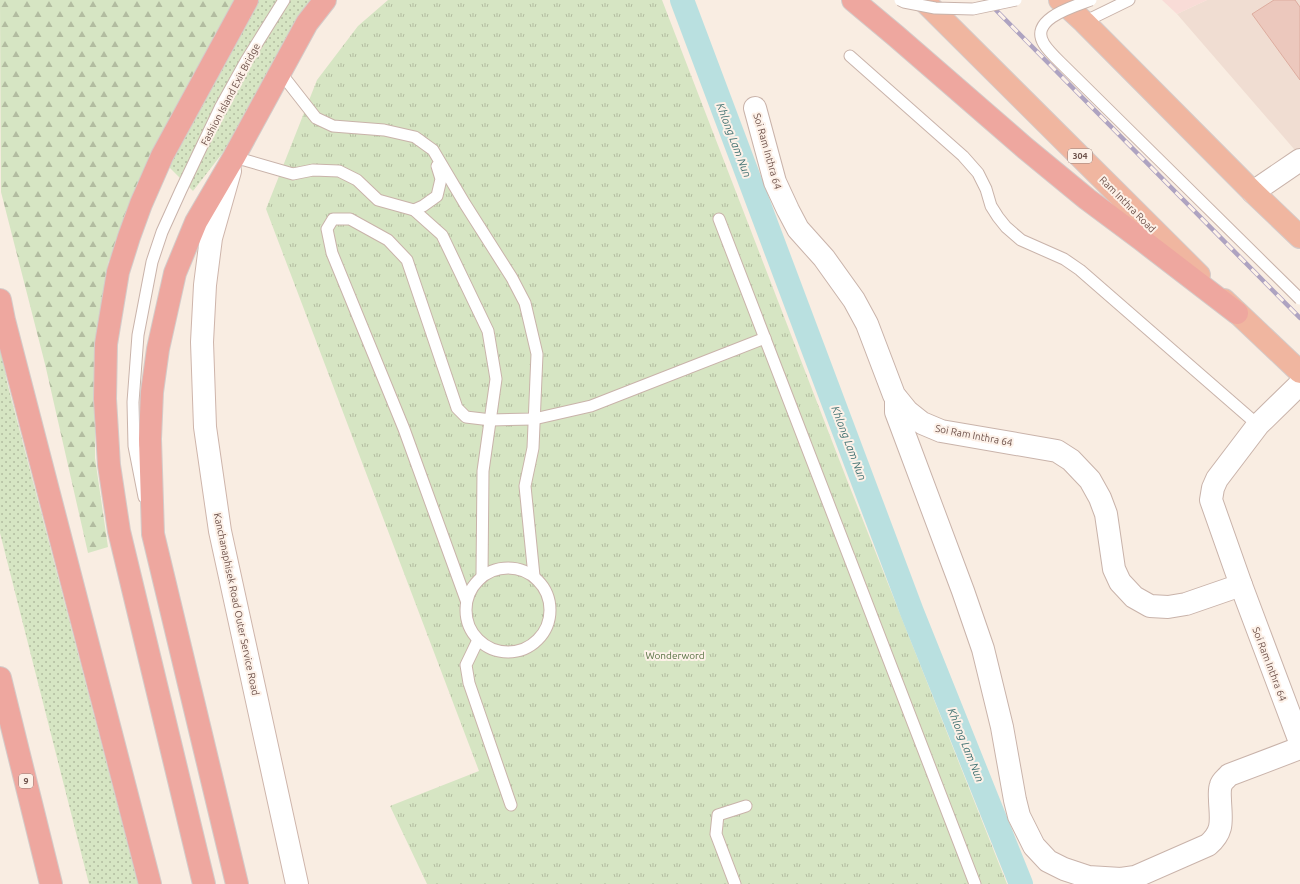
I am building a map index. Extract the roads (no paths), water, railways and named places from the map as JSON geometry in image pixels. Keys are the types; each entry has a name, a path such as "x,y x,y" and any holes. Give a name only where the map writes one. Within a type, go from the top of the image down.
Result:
{"highway":[{"path":"204,884 119,531 109,465 104,399 106,344 118,272 128,237 141,204 162,156 247,0"},
{"path":"237,884 153,534 150,431 152,392 158,349 175,273 196,222 234,157 307,23 325,0"},
{"path":"853,0 1075,190 1237,313"},
{"name":"Ram Inthra Road","path":"923,0 1237,313 1300,372"},
{"path":"1060,0 1084,22 1253,192 1300,237"},
{"path":"0,300 150,884"},
{"name":"9","path":"0,678 51,884"}],"street":[{"name":"Soi Ram Inthra 64","path":"756,108 775,182 788,210 798,229 824,258 854,300 867,324 894,395 907,411 922,423 941,431 1057,451 1071,460 1090,480 1100,498 1106,514 1114,569 1120,582 1134,597 1150,606 1168,607 1186,604 1241,585"},
{"name":"Kanchanaphisek Road Outer Service Road","path":"234,157 211,238 205,285 202,342 205,427 220,531 297,884"},
{"path":"1253,192 1300,160"},
{"name":"Soi Ram Inthra 64","path":"1300,384 1258,425 1217,479 1213,488 1211,500 1300,742"},
{"path":"896,398 896,412 984,649 1002,727 1015,800 1020,816 1034,846 1048,861 1064,869 1088,877 1121,879 1135,877 1208,845 1216,838 1219,830 1221,822 1220,788 1221,784 1229,775 1300,748"}],"lane":[{"name":"Fashion Island Exit Bridge","path":"153,534 140,480 134,446 133,402 138,335 152,262 162,232 220,108 246,61 284,0"},
{"path":"900,0 936,8 973,10 1016,0"},
{"path":"1091,0 1058,13 1046,21 1041,33 1043,44 1070,73 1300,299"},
{"path":"1084,22 1129,0"},
{"path":"850,56 963,156 978,173 986,189 991,206 1006,227 1021,240 1064,259 1080,270 1258,425"},
{"path":"280,72 316,118 333,126 384,130 415,137 433,150 512,278 525,303 537,354 533,448 525,486 534,576"},
{"path":"414,210 423,206 437,196 441,180 433,150"},
{"path":"234,157 293,174 313,170 338,171 357,180 378,200 414,210 442,235 488,331 496,379 491,420 482,471 482,576"},
{"path":"466,600 472,587 482,576 494,570 508,567 522,569 534,576 543,586 549,598 550,612 547,625 540,637 529,646 517,651 503,651 489,648 478,640 470,628 466,614 466,600 404,429 332,253 326,229 332,219 350,219 388,240 407,260 457,408 466,417 491,420 534,418 591,406 765,338"},
{"path":"719,219 974,884"},
{"path":"478,640 466,665 469,683 511,805"},
{"path":"735,884 716,834 718,815 746,806"}],"waterway":[{"name":"Khlong Lam Nun","path":"682,0 912,612 1021,884"}],"railway":[{"path":"986,0 1300,318"}],"park label":[{"name":"Wonderword","path":"675,655"}]}
